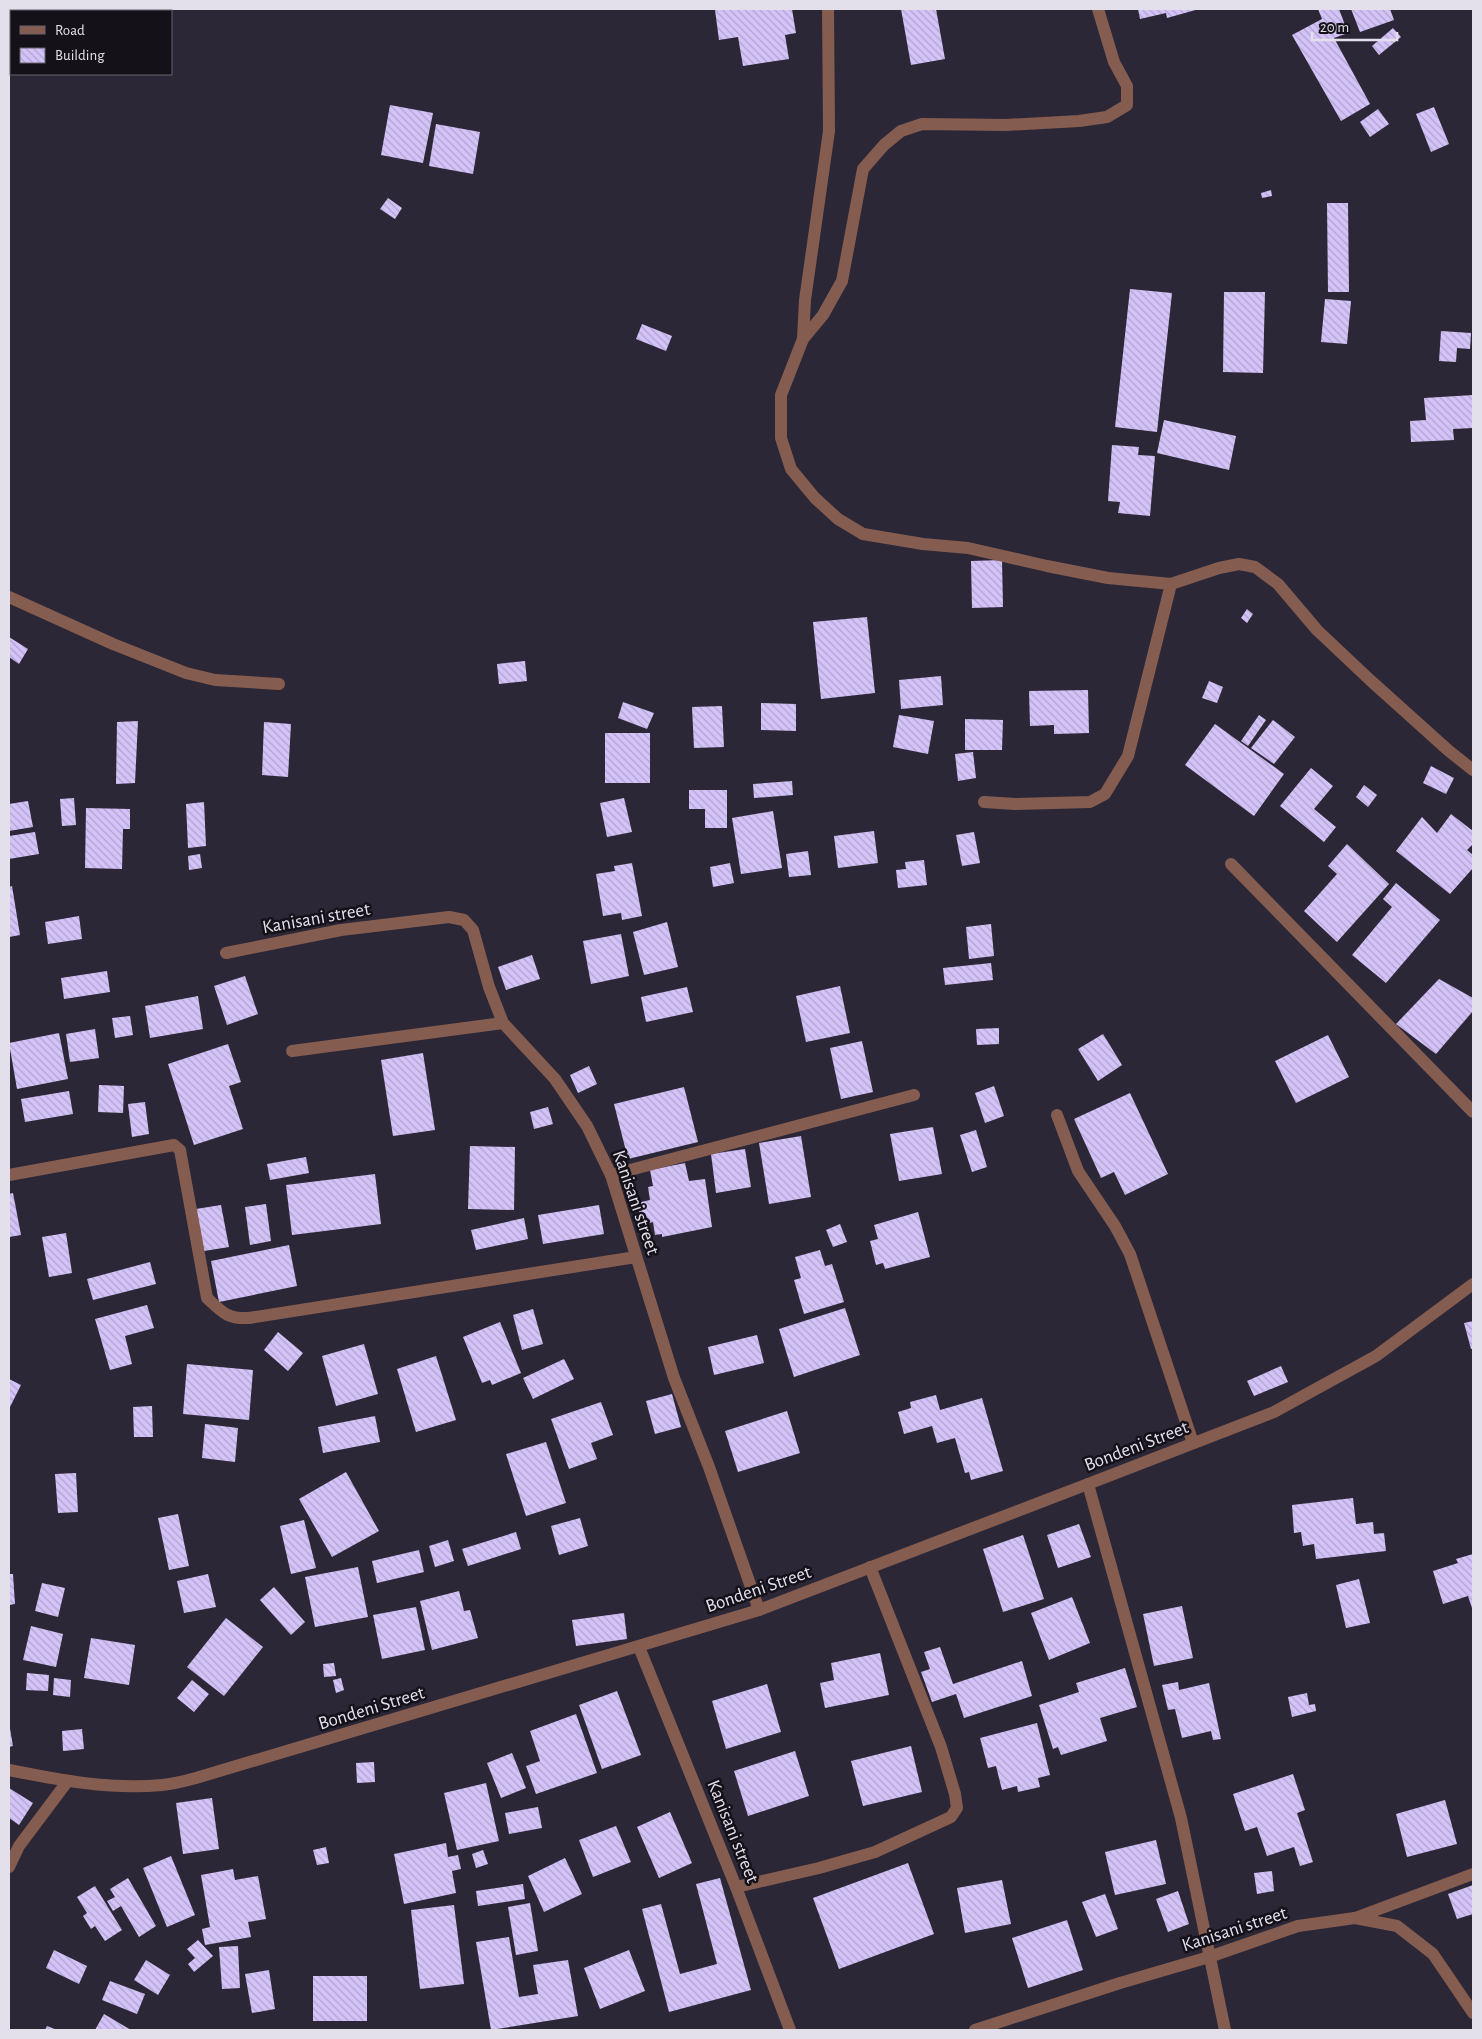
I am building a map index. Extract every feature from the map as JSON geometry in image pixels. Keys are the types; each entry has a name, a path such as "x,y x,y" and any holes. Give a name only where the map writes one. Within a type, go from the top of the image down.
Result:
{"street":[{"path":"803,339 805,300 829,131 828,9"},
{"path":"1098,9 1114,62 1127,86 1127,105 1107,116 1079,121 1006,125 922,124 901,131 884,145 863,169 842,280 823,315 803,339 781,395 781,438 791,469 815,498 838,519 863,534 924,544 968,548 1108,578 1171,584 1232,565 1239,564 1255,567 1278,584 1317,630 1370,680 1473,770"},
{"path":"984,802 1015,804 1090,802 1105,794 1128,756 1171,584"},
{"path":"9,597 114,644 186,673 215,680 279,684"},
{"path":"1231,864 1473,1112"},
{"name":"Kanisani street","path":"226,953 341,930 449,917 464,920 473,930 489,987 503,1023 555,1079 587,1126 611,1175 674,1378 710,1467 759,1610"},
{"path":"292,1051 503,1023"},
{"path":"611,1175 914,1096"},
{"path":"1057,1115 1078,1172 1115,1226 1130,1254 1193,1443"},
{"path":"9,1176 174,1145 180,1150 207,1298 223,1314 236,1319 636,1257"},
{"name":"Bondeni Street","path":"9,1770 68,1782 131,1787 164,1785 196,1778 759,1610 1274,1412 1376,1356 1473,1284"},
{"path":"1088,1484 1181,1818 1225,2030"},
{"path":"736,1887 819,1868 875,1852 951,1817 957,1808 955,1794 941,1746 870,1567"},
{"name":"Kanisani street","path":"638,1647 736,1887 790,2030"},
{"path":"9,1867 19,1846 68,1782"},
{"path":"1355,1918 1473,1874"},
{"name":"Kanisani street","path":"975,2030 1120,1983 1209,1957 1298,1926 1355,1918 1396,1926 1433,1954 1473,2013"}],"building":[{"path":"792,9 796,33 785,35 789,59 743,66 738,37 719,40 715,10"},
{"path":"901,9 936,9 945,59 911,65"},
{"path":"1138,9 1199,9 1167,18 1166,13 1140,19"},
{"path":"1318,9 1339,9 1348,33 1334,38 1370,104 1341,121 1292,35 1322,19"},
{"path":"1351,9 1390,9 1394,20 1360,32"},
{"path":"1393,28 1401,37 1379,55 1372,46"},
{"path":"390,105 433,113 423,163 381,155"},
{"path":"1434,107 1449,144 1431,152 1416,114"},
{"path":"1378,109 1389,124 1370,137 1360,122"},
{"path":"436,124 480,132 473,174 429,166"},
{"path":"1271,190 1272,196 1262,198 1261,193"},
{"path":"388,198 402,208 395,219 380,209"},
{"path":"1327,203 1348,203 1349,292 1328,292"},
{"path":"1130,289 1172,293 1157,432 1115,427"},
{"path":"1224,292 1265,292 1263,373 1223,372"},
{"path":"1325,299 1351,301 1347,344 1321,342"},
{"path":"642,324 672,336 666,351 636,339"},
{"path":"1441,331 1471,333 1470,349 1457,348 1456,362 1439,361"},
{"path":"1473,395 1473,428 1453,429 1454,440 1411,442 1410,421 1426,420 1424,398"},
{"path":"1164,420 1236,436 1229,470 1157,453"},
{"path":"1112,445 1139,447 1138,455 1155,456 1150,516 1118,513 1120,502 1108,501"},
{"path":"1002,560 1003,607 972,608 971,561"},
{"path":"1247,609 1253,614 1247,623 1241,618"},
{"path":"867,617 875,693 821,699 813,622"},
{"path":"9,637 28,649 19,664 9,657"},
{"path":"525,661 527,681 499,684 497,664"},
{"path":"941,676 943,705 901,709 899,680"},
{"path":"1209,681 1223,687 1217,703 1202,698"},
{"path":"1088,690 1089,733 1054,734 1054,725 1030,726 1029,691"},
{"path":"623,702 654,713 647,729 618,718"},
{"path":"761,703 796,704 796,731 761,730"},
{"path":"722,706 724,747 694,748 692,707"},
{"path":"899,715 934,721 928,754 893,747"},
{"path":"1259,715 1266,720 1248,746 1241,741"},
{"path":"965,719 1003,720 1002,750 965,750"},
{"path":"1273,720 1295,737 1274,764 1251,748"},
{"path":"138,721 135,783 116,784 117,722"},
{"path":"264,722 291,724 288,777 262,775"},
{"path":"1215,724 1284,774 1254,816 1185,765"},
{"path":"605,733 650,733 650,783 605,783"},
{"path":"973,752 976,778 958,781 955,754"},
{"path":"1431,766 1454,778 1446,794 1423,783"},
{"path":"1311,768 1333,786 1314,809 1336,827 1324,842 1280,806"},
{"path":"792,781 793,795 754,798 753,784"},
{"path":"1364,785 1377,795 1368,807 1356,797"},
{"path":"689,790 727,790 727,828 705,828 705,809 689,809"},
{"path":"74,798 76,825 62,826 60,799"},
{"path":"624,798 632,832 607,837 600,803"},
{"path":"28,801 33,827 9,831 9,804"},
{"path":"204,802 206,846 188,848 186,804"},
{"path":"86,808 130,809 130,829 123,829 122,869 85,868"},
{"path":"773,811 782,868 741,874 732,818"},
{"path":"1451,814 1473,831 1473,844 1467,850 1473,855 1473,868 1450,894 1396,851 1422,817 1437,833"},
{"path":"874,831 878,863 838,868 834,836"},
{"path":"35,832 39,854 9,859 9,836"},
{"path":"974,832 980,863 962,866 956,835"},
{"path":"1347,844 1389,884 1337,942 1304,911 1337,874 1328,866"},
{"path":"808,851 811,875 789,877 786,854"},
{"path":"200,854 202,868 189,870 188,856"},
{"path":"924,860 927,885 898,888 896,870 906,869 905,862"},
{"path":"632,863 642,916 622,920 621,913 603,916 596,874 615,871 614,866"},
{"path":"730,863 734,883 713,887 710,867"},
{"path":"1396,883 1440,920 1386,983 1352,955 1392,907 1383,899"},
{"path":"12,886 20,935 9,937 9,887"},
{"path":"79,916 82,939 48,944 45,922"},
{"path":"667,922 678,967 644,975 633,932"},
{"path":"991,924 994,956 969,959 966,927"},
{"path":"621,934 629,976 591,984 583,941"},
{"path":"532,955 540,979 506,990 498,967"},
{"path":"991,963 993,980 945,985 943,968"},
{"path":"107,971 110,992 64,999 61,978"},
{"path":"245,976 258,1014 227,1025 214,986"},
{"path":"1439,979 1473,998 1473,1011 1436,1054 1396,1024"},
{"path":"840,986 850,1033 806,1042 796,996"},
{"path":"687,987 693,1012 646,1022 641,997"},
{"path":"198,996 203,1029 150,1038 145,1006"},
{"path":"130,1016 133,1035 115,1038 112,1018"},
{"path":"999,1028 999,1044 977,1045 976,1029"},
{"path":"95,1029 99,1058 70,1062 66,1034"},
{"path":"59,1033 68,1079 17,1089 9,1043"},
{"path":"1103,1034 1122,1065 1098,1081 1078,1049"},
{"path":"1328,1035 1349,1077 1296,1103 1275,1061"},
{"path":"862,1041 873,1092 841,1099 830,1048"},
{"path":"228,1044 241,1082 229,1086 243,1129 194,1145 168,1064"},
{"path":"423,1053 435,1130 393,1136 381,1060"},
{"path":"589,1066 597,1084 578,1093 570,1075"},
{"path":"99,1085 124,1086 123,1113 98,1112"},
{"path":"994,1086 1004,1116 985,1123 975,1093"},
{"path":"684,1087 698,1142 628,1159 614,1104"},
{"path":"69,1091 73,1114 25,1122 21,1099"},
{"path":"1130,1093 1168,1174 1125,1195 1114,1172 1101,1178 1074,1119"},
{"path":"145,1102 149,1134 132,1137 128,1104"},
{"path":"548,1107 553,1124 534,1129 530,1112"},
{"path":"933,1127 942,1174 899,1181 890,1134"},
{"path":"976,1130 987,1167 972,1172 960,1135"},
{"path":"801,1136 811,1197 769,1204 759,1143"},
{"path":"470,1146 515,1147 514,1210 468,1209"},
{"path":"745,1149 751,1187 716,1193 711,1154"},
{"path":"306,1157 309,1173 270,1180 267,1164"},
{"path":"685,1163 689,1181 705,1179 712,1227 662,1237 662,1234 655,1235 653,1222 642,1225 637,1203 650,1200 648,1187 653,1186 650,1170"},
{"path":"375,1174 381,1224 292,1235 286,1185"},
{"path":"13,1193 21,1235 9,1237 9,1194"},
{"path":"266,1204 271,1241 250,1245 245,1207"},
{"path":"221,1205 229,1247 204,1251 196,1209"},
{"path":"599,1205 604,1234 543,1244 538,1215"},
{"path":"918,1212 930,1257 885,1269 883,1263 876,1265 870,1241 878,1239 874,1225"},
{"path":"524,1218 528,1239 476,1250 471,1230"},
{"path":"840,1224 847,1242 833,1247 826,1230"},
{"path":"66,1233 72,1273 49,1277 42,1237"},
{"path":"289,1245 297,1286 219,1302 211,1261"},
{"path":"820,1250 825,1266 832,1264 844,1302 804,1314 794,1280 801,1278 795,1257"},
{"path":"150,1262 156,1284 93,1300 87,1279"},
{"path":"147,1305 154,1328 125,1336 132,1364 110,1370 95,1319"},
{"path":"845,1308 860,1355 794,1377 779,1329"},
{"path":"533,1309 543,1344 522,1350 513,1315"},
{"path":"1473,1321 1473,1349 1471,1349 1464,1323"},
{"path":"500,1322 521,1373 492,1385 490,1380 482,1383 463,1337"},
{"path":"278,1332 303,1353 288,1371 264,1350"},
{"path":"757,1335 764,1363 714,1375 708,1347"},
{"path":"364,1344 378,1394 336,1406 322,1356"},
{"path":"436,1356 456,1420 416,1432 397,1369"},
{"path":"564,1359 574,1379 533,1399 523,1378"},
{"path":"187,1364 253,1370 249,1420 183,1414"},
{"path":"1281,1366 1288,1382 1254,1396 1247,1381"},
{"path":"9,1379 21,1385 9,1409"},
{"path":"672,1394 681,1427 655,1434 646,1401"},
{"path":"936,1395 940,1410 982,1398 1003,1471 971,1480 969,1472 965,1473 955,1438 937,1443 932,1426 904,1434 898,1412 911,1408 910,1402"},
{"path":"601,1402 613,1435 591,1443 597,1459 569,1469 551,1419"},
{"path":"152,1406 153,1437 134,1437 133,1407"},
{"path":"787,1411 800,1453 738,1472 725,1431"},
{"path":"375,1416 380,1442 323,1453 318,1427"},
{"path":"205,1424 238,1428 235,1462 202,1458"},
{"path":"546,1442 566,1503 526,1516 506,1454"},
{"path":"346,1472 379,1531 332,1557 299,1499"},
{"path":"76,1473 78,1512 58,1513 55,1474"},
{"path":"1353,1498 1356,1524 1373,1522 1374,1534 1384,1533 1386,1551 1316,1559 1314,1544 1303,1546 1301,1532 1294,1533 1292,1505"},
{"path":"178,1514 189,1566 169,1570 158,1518"},
{"path":"580,1518 588,1546 559,1555 551,1526"},
{"path":"304,1520 316,1568 291,1574 280,1526"},
{"path":"1079,1524 1091,1557 1058,1568 1047,1535"},
{"path":"516,1532 521,1549 468,1566 462,1549"},
{"path":"1023,1535 1044,1599 1003,1612 983,1549"},
{"path":"448,1540 454,1561 435,1567 429,1546"},
{"path":"419,1550 424,1572 377,1583 372,1561"},
{"path":"1473,1554 1473,1611 1468,1596 1443,1604 1433,1571 1458,1563 1456,1559"},
{"path":"358,1567 368,1617 315,1627 305,1577"},
{"path":"9,1574 13,1574 15,1604 9,1605"},
{"path":"208,1574 216,1607 184,1613 177,1581"},
{"path":"1359,1579 1370,1623 1346,1628 1336,1585"},
{"path":"42,1583 65,1588 58,1617 35,1611"},
{"path":"274,1587 305,1622 291,1635 260,1600"},
{"path":"459,1591 464,1611 470,1610 478,1638 432,1650 420,1601"},
{"path":"1072,1597 1090,1643 1049,1660 1031,1613"},
{"path":"1182,1606 1193,1658 1154,1666 1143,1614"},
{"path":"416,1607 425,1650 382,1659 373,1615"},
{"path":"624,1613 627,1639 576,1646 572,1620"},
{"path":"226,1618 263,1647 224,1696 187,1667"},
{"path":"31,1626 63,1634 56,1667 23,1660"},
{"path":"91,1638 135,1645 129,1685 84,1678"},
{"path":"940,1647 953,1684 1022,1661 1032,1696 964,1718 956,1694 932,1702 921,1672 930,1669 924,1652"},
{"path":"880,1653 889,1695 825,1708 820,1683 834,1680 831,1663"},
{"path":"334,1663 336,1676 324,1677 323,1664"},
{"path":"1125,1668 1137,1707 1100,1718 1107,1741 1061,1755 1058,1747 1053,1749 1039,1705 1079,1692 1076,1683"},
{"path":"27,1673 49,1675 48,1691 26,1690"},
{"path":"54,1678 71,1680 70,1697 53,1695"},
{"path":"341,1678 344,1690 336,1693 333,1680"},
{"path":"192,1680 209,1694 194,1712 177,1698"},
{"path":"1178,1682 1179,1690 1209,1683 1221,1739 1213,1740 1211,1731 1182,1738 1175,1709 1168,1710 1162,1685"},
{"path":"767,1684 781,1732 726,1749 712,1701"},
{"path":"617,1691 641,1755 602,1769 579,1705"},
{"path":"1307,1693 1309,1705 1315,1704 1316,1711 1292,1717 1288,1697"},
{"path":"576,1714 597,1773 536,1794 526,1766 540,1761 530,1731"},
{"path":"9,1723 13,1746 9,1747"},
{"path":"1037,1723 1050,1775 1038,1778 1040,1787 1018,1792 1017,1786 1002,1790 996,1766 988,1768 980,1738"},
{"path":"82,1729 84,1749 63,1751 62,1731"},
{"path":"911,1746 922,1792 863,1806 851,1761"},
{"path":"795,1751 809,1796 748,1816 734,1771"},
{"path":"512,1753 526,1788 501,1798 487,1763"},
{"path":"374,1762 375,1782 357,1783 356,1763"},
{"path":"1293,1774 1305,1810 1297,1813 1313,1862 1300,1866 1294,1847 1267,1856 1257,1827 1245,1831 1233,1794"},
{"path":"486,1783 499,1841 457,1850 444,1793"},
{"path":"9,1788 33,1803 19,1825 9,1818"},
{"path":"212,1798 219,1849 183,1854 176,1803"},
{"path":"1445,1800 1457,1844 1407,1857 1396,1814"},
{"path":"538,1807 542,1828 509,1834 505,1813"},
{"path":"670,1812 692,1863 659,1878 637,1827"},
{"path":"616,1826 631,1862 593,1877 579,1840"},
{"path":"1156,1840 1166,1884 1115,1895 1105,1852"},
{"path":"446,1843 448,1857 458,1855 461,1869 452,1871 456,1893 404,1904 394,1854"},
{"path":"326,1847 329,1863 317,1865 313,1850"},
{"path":"483,1850 488,1864 476,1868 472,1854"},
{"path":"171,1856 195,1915 167,1927 143,1868"},
{"path":"565,1858 582,1894 544,1912 528,1876"},
{"path":"908,1863 934,1934 839,1969 813,1898"},
{"path":"233,1869 235,1880 258,1876 266,1919 248,1922 251,1937 205,1945 202,1929 210,1927 201,1875"},
{"path":"1272,1871 1274,1891 1257,1894 1254,1873"},
{"path":"128,1878 156,1926 139,1937 121,1906 113,1911 107,1901 115,1897 110,1889"},
{"path":"720,1878 751,1990 669,2012 642,1909 661,1904 680,1974 717,1964 696,1884"},
{"path":"1002,1880 1011,1924 965,1933 957,1888"},
{"path":"523,1884 525,1899 478,1906 476,1891"},
{"path":"1473,1885 1473,1914 1457,1919 1448,1894"},
{"path":"95,1886 122,1930 105,1941 95,1926 91,1929 83,1916 87,1913 77,1897"},
{"path":"1178,1891 1189,1924 1168,1932 1156,1899"},
{"path":"1105,1894 1118,1929 1096,1937 1082,1902"},
{"path":"530,1903 538,1951 516,1955 508,1907"},
{"path":"454,1905 464,1984 420,1989 411,1910"},
{"path":"1067,1920 1083,1970 1028,1988 1012,1938"},
{"path":"509,1937 519,1997 538,1994 533,1965 568,1960 578,2016 491,2030 476,1942"},
{"path":"198,1940 213,1956 194,1972 188,1964 195,1958 187,1949"},
{"path":"238,1946 240,1988 222,1989 219,1947"},
{"path":"54,1950 87,1966 79,1984 46,1968"},
{"path":"629,1950 645,1991 600,2009 584,1968"},
{"path":"146,1960 170,1975 158,1995 134,1980"},
{"path":"269,1970 275,2009 252,2013 245,1974"},
{"path":"313,1976 367,1976 367,2021 313,2021"},
{"path":"110,1981 145,1994 137,2014 102,2000"},
{"path":"104,2014 131,2030 95,2030"},
{"path":"47,2026 57,2030 45,2030"}]}
